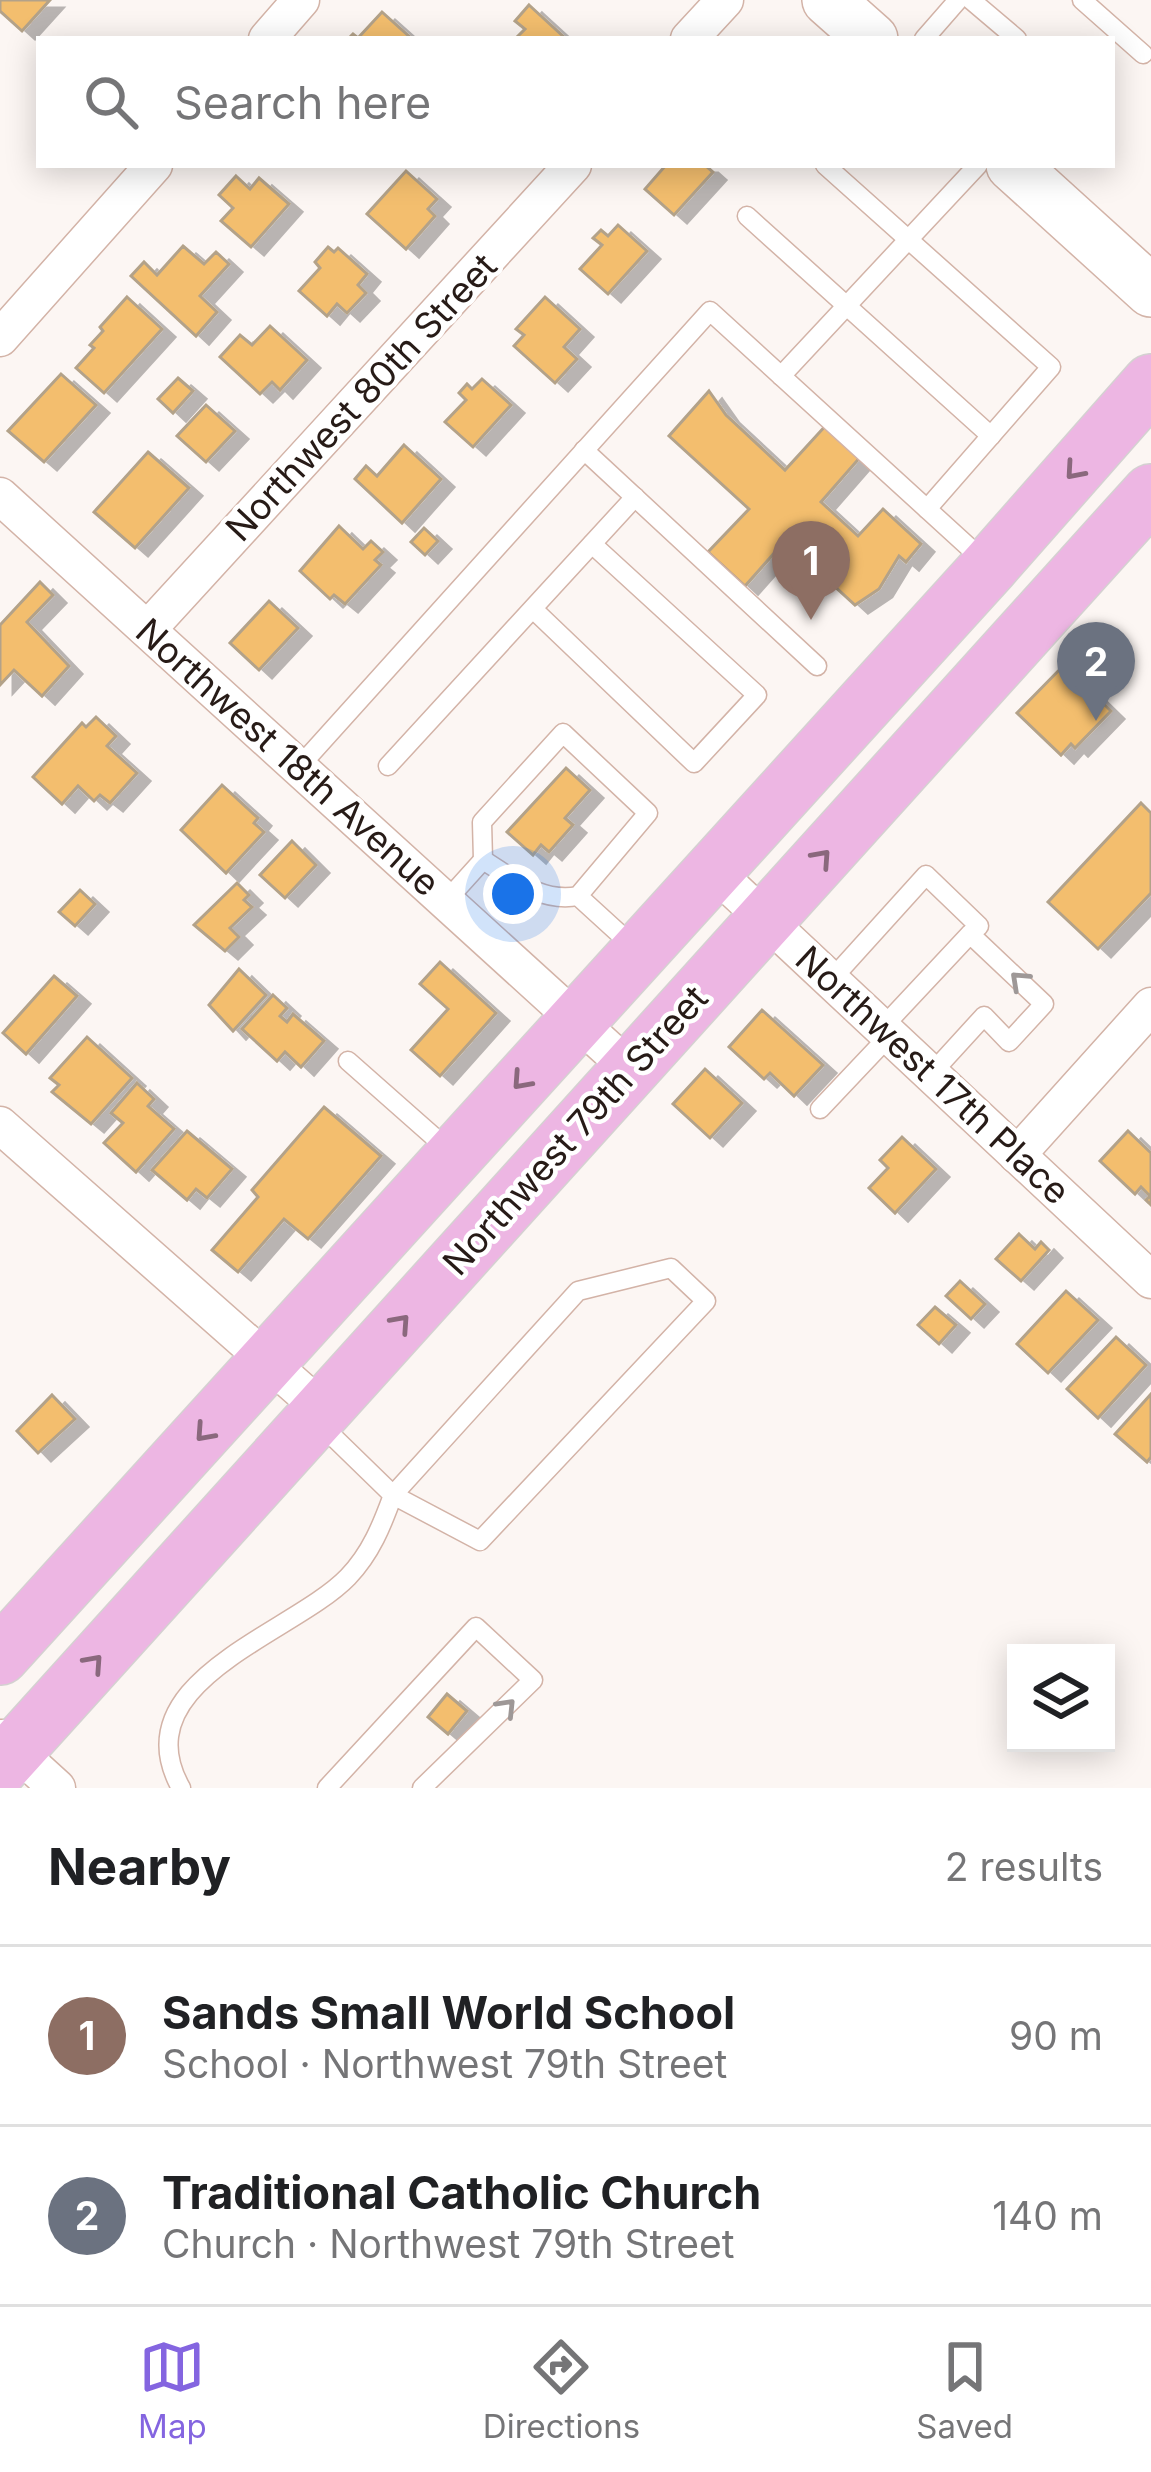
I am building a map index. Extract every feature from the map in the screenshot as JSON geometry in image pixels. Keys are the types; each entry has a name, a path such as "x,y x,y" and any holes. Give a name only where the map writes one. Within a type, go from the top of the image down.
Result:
{"main road":[{"path":"828,0 869,36"},
{"path":"1015,168 1151,291"},
{"name":"Northwest 79th Street","path":"0,1656 1151,383"},
{"name":"Northwest 79th Street","path":"5,1751 319,1414 1151,493"}],"street":[{"path":"270,36 301,0"},
{"path":"692,36 725,0"},
{"path":"0,338 151,168"},
{"name":"Northwest 80th Street","path":"148,629 571,168"},
{"name":"Northwest 18th Avenue","path":"0,496 629,1068"},
{"name":"Northwest 17th Place","path":"714,871 1151,1280"},
{"path":"1017,1155 1151,1006"},
{"path":"0,1125 268,1362 319,1414"},
{"path":"5,1751 57,1788"}],"lane":[{"path":"927,36 958,0"},
{"path":"971,0 1013,36"},
{"path":"1082,0 1143,54"},
{"path":"828,168 1051,367 927,508"},
{"path":"782,376 976,168"},
{"path":"747,216 991,436"},
{"path":"299,767 710,311 990,566"},
{"path":"584,450 818,666"},
{"path":"388,766 635,497"},
{"path":"533,609 694,763 757,695 592,544"},
{"path":"446,901 484,860 482,822 563,733 648,813 578,896 561,899 532,892 484,860"},
{"path":"820,1109 979,926 926,875 831,980"},
{"path":"578,896 639,952"},
{"path":"931,1074 984,1016 1010,1042 1044,1004 970,934"},
{"path":"348,1060 454,1155"},
{"path":"181,1788 171,1770 170,1726 194,1684 347,1579 376,1542 393,1495 578,1291 671,1268 706,1300 480,1540 393,1495 319,1414"},
{"path":"327,1788 476,1627 533,1680 422,1788"}],"building":[{"path":"0,0 50,0 22,31 0,11"},
{"path":"529,5 563,36 518,36 525,29 515,21"},
{"path":"382,12 409,36 360,36"},
{"path":"663,168 708,168 713,172 674,215 645,189"},
{"path":"406,171 437,199 428,209 435,216 406,249 367,214"},
{"path":"236,176 250,189 259,178 289,204 251,247 221,221 233,208 219,195"},
{"path":"618,225 647,251 608,294 580,269 602,245 593,238 601,230 608,236"},
{"path":"183,246 204,264 216,252 229,264 200,296 217,312 196,336 131,276 144,262 157,275"},
{"path":"328,247 334,252 338,248 367,274 358,285 366,293 347,313 337,304 327,316 299,291 320,268 315,262"},
{"path":"127,297 162,329 104,393 76,368 94,348 90,345 103,331 100,327"},
{"path":"545,297 580,329 564,347 577,359 555,383 514,346 524,335 516,329"},
{"path":"270,326 307,360 280,390 272,382 260,394 220,357 240,335 252,345"},
{"path":"61,374 96,405 44,462 8,431"},
{"path":"178,378 193,391 173,413 158,399"},
{"path":"482,379 511,405 473,447 445,422 466,400 459,393"},
{"path":"709,391 726,415 785,470 828,423 863,454 821,502 858,536 883,509 921,544 906,562 899,556 879,589 855,605 785,541 745,586 708,552 749,509 669,436"},
{"path":"206,405 235,431 206,462 177,436"},
{"path":"404,445 441,479 402,523 355,479 366,466 377,476"},
{"path":"148,452 189,488 135,548 94,512"},
{"path":"339,526 363,549 371,541 383,552 375,560 381,565 345,604 334,595 330,599 300,571"},
{"path":"424,528 438,541 425,555 411,542"},
{"path":"40,582 53,595 27,622 69,666 42,696 14,670 0,685 0,625"},
{"path":"269,601 298,628 259,670 230,643"},
{"path":"1064,665 1111,711 1075,748 1071,744 1061,755 1017,713"},
{"path":"96,717 116,736 107,746 137,773 110,803 100,795 94,801 78,786 62,804 33,777 82,723 86,727"},
{"path":"566,768 590,790 565,818 573,825 549,852 541,845 533,855 507,832"},
{"path":"222,785 258,818 254,823 264,832 226,873 181,830"},
{"path":"1141,803 1151,813 1151,893 1098,949 1048,902"},
{"path":"292,841 316,865 285,898 260,875"},
{"path":"237,883 249,895 244,900 252,907 230,928 239,937 225,951 194,925"},
{"path":"80,890 95,904 75,926 59,912"},
{"path":"440,962 496,1013 440,1076 411,1050 448,1009 420,984"},
{"path":"239,969 266,995 233,1031 209,1005"},
{"path":"54,976 77,996 26,1054 3,1033"},
{"path":"273,995 287,1008 280,1016 287,1022 293,1014 324,1041 301,1067 285,1052 277,1061 242,1029"},
{"path":"762,1010 823,1065 794,1096 770,1073 764,1079 729,1047"},
{"path":"87,1037 132,1078 91,1124 52,1092 59,1085 50,1078"},
{"path":"705,1069 742,1103 710,1138 673,1104"},
{"path":"137,1083 154,1099 148,1106 174,1129 136,1172 104,1143 123,1123 111,1113"},
{"path":"324,1107 381,1156 308,1239 284,1219 238,1272 212,1250 258,1197 252,1190"},
{"path":"187,1131 232,1169 207,1198 196,1189 187,1200 152,1170"},
{"path":"1128,1131 1151,1153 1151,1205 1141,1187 1135,1194 1100,1161"},
{"path":"902,1137 936,1169 895,1213 869,1188 888,1168 880,1160"},
{"path":"1019,1234 1035,1249 1041,1242 1049,1250 1021,1281 996,1259"},
{"path":"960,1281 985,1304 971,1319 946,1296"},
{"path":"1066,1291 1098,1320 1048,1373 1017,1344"},
{"path":"935,1307 956,1325 939,1344 918,1325"},
{"path":"1116,1337 1146,1365 1098,1418 1067,1389"},
{"path":"1151,1394 1151,1457 1147,1462 1115,1434"},
{"path":"52,1395 75,1419 38,1453 17,1431"},
{"path":"447,1694 467,1711 448,1734 428,1717"}],"place":[{"name":"Sands Small World School","path":"811,620"},
{"name":"Traditional Catholic Church","path":"1096,721"}]}
